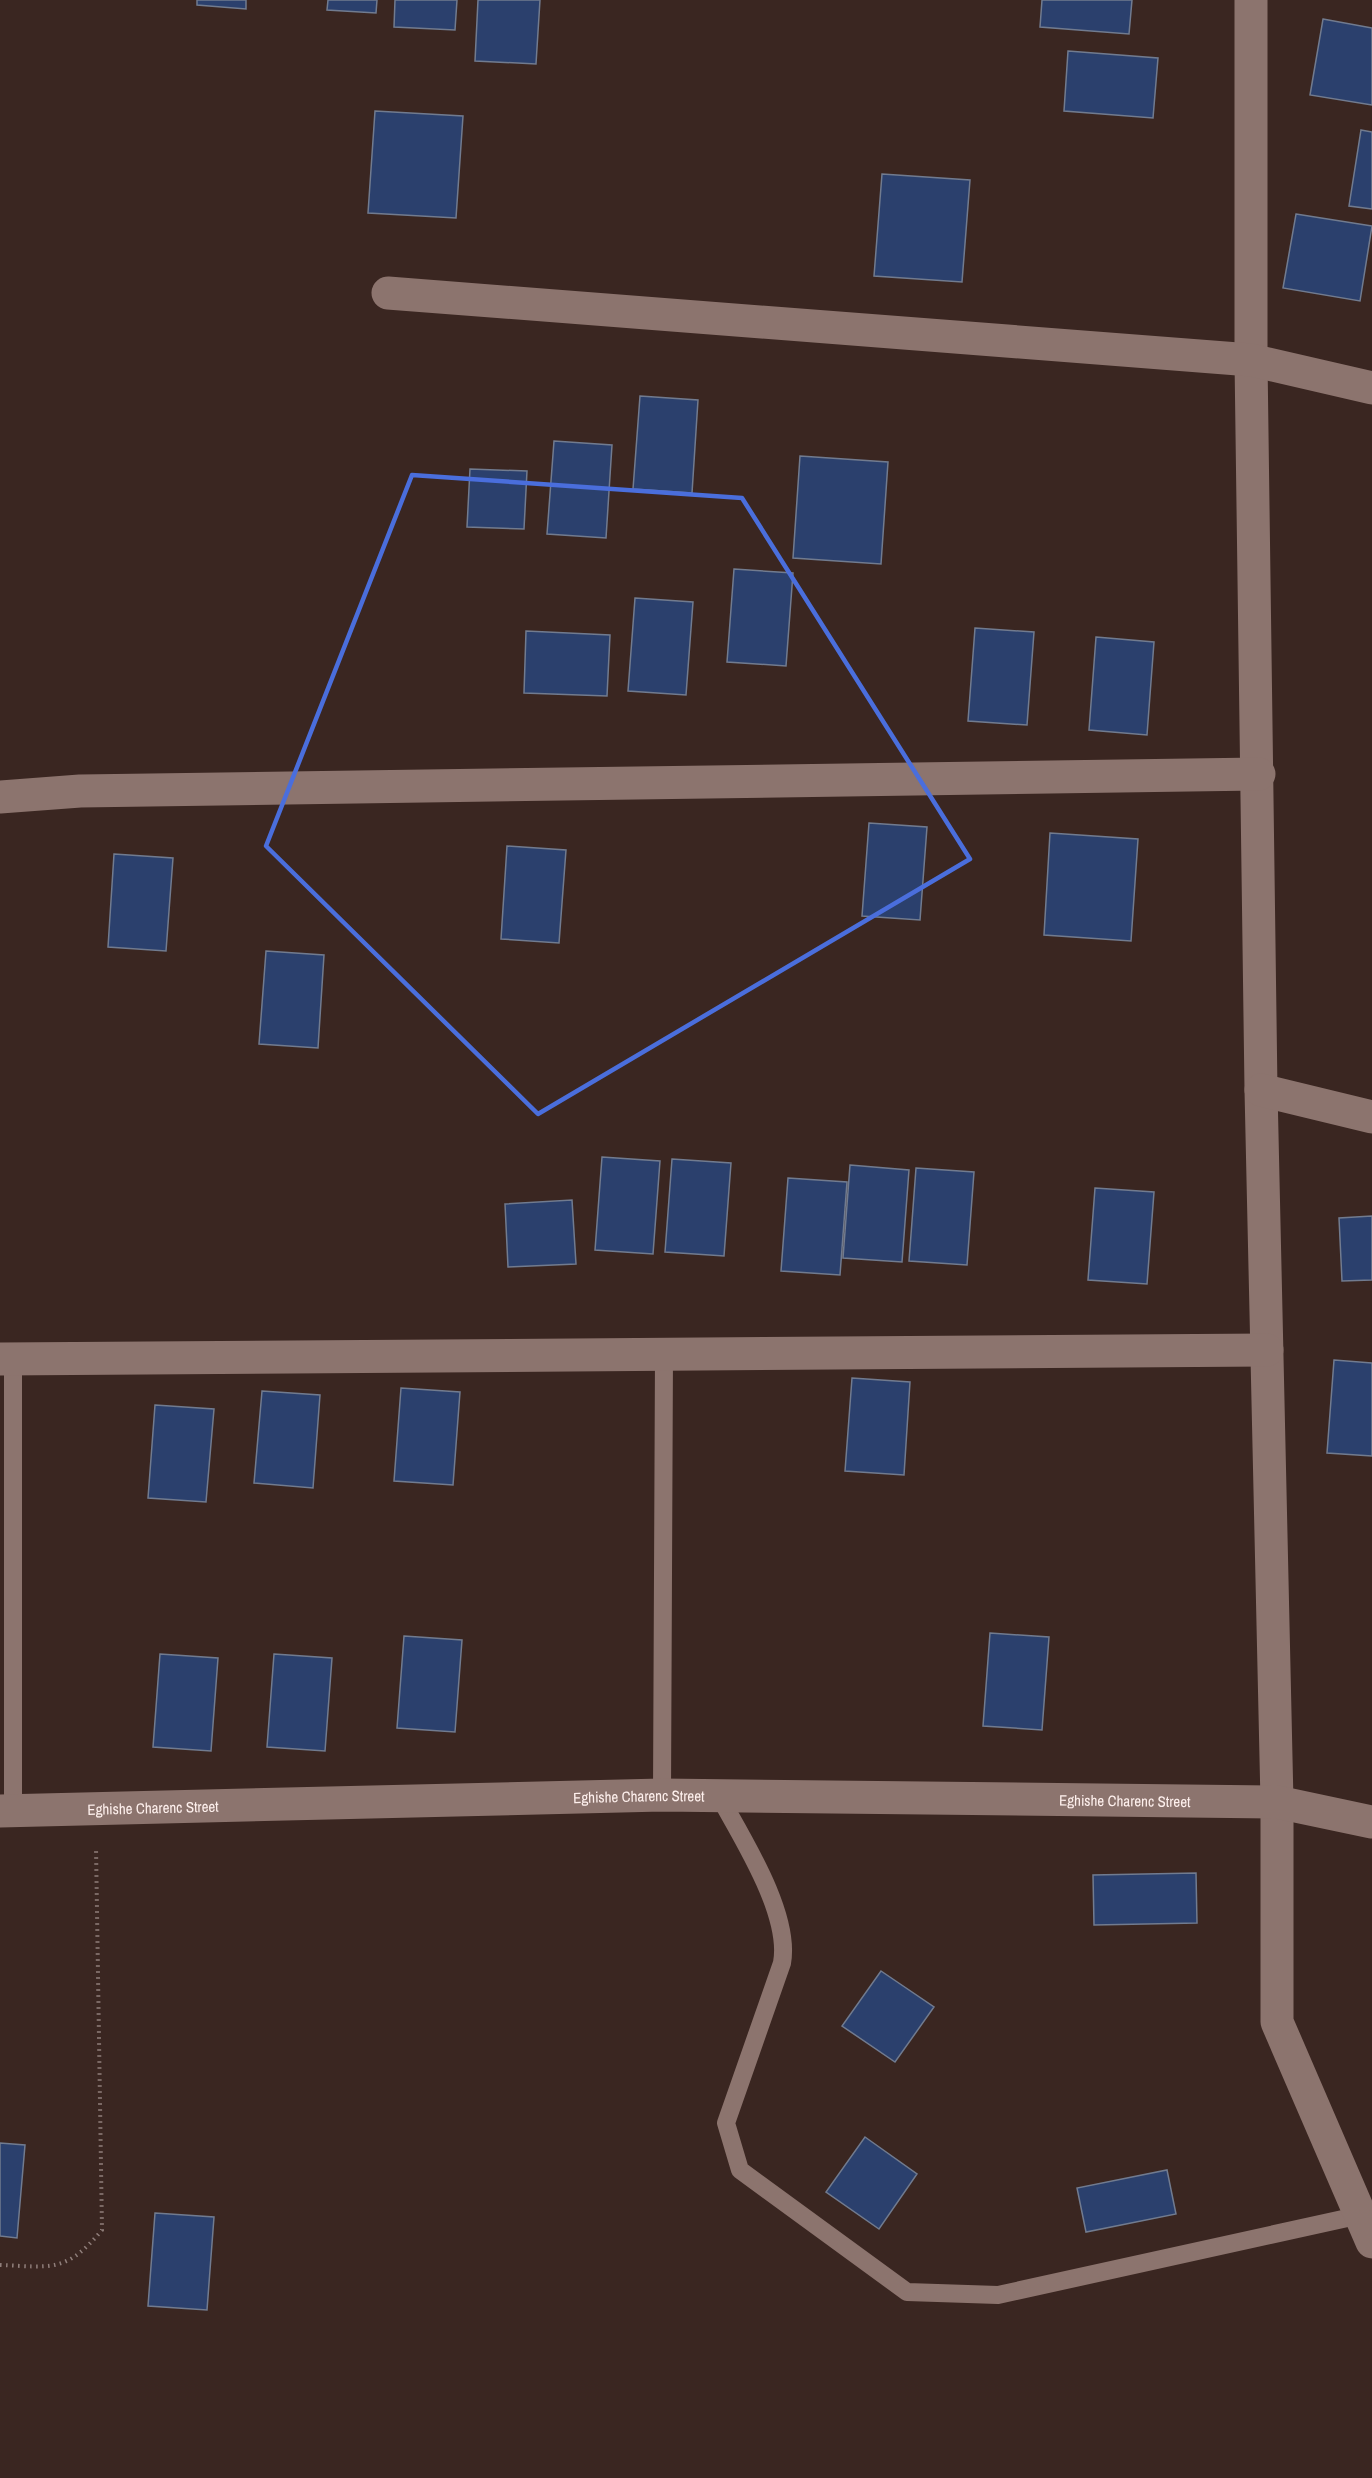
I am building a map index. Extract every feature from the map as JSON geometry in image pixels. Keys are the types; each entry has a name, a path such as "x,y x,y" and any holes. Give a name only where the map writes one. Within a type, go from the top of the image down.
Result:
{"street":[{"path":"1251,0 1251,360 1259,774 1261,1090 1277,1802 1277,2022 1367,2229"},
{"path":"388,292 1251,360 1372,388"},
{"path":"0,797 80,791 1259,774"},
{"path":"1261,1090 1372,1117"},
{"path":"7,1359 1267,1350"},
{"name":"Eghishe Charenc Street","path":"6,1810 662,1795 1277,1802 1372,1822"}],"lane":[{"path":"662,1795 664,1354"},
{"path":"6,1810 7,1359"},
{"path":"719,1796 764,1876 785,1946 782,1963 726,2123 740,2170 907,2292 998,2295 1367,2229"}],"path":[{"path":"0,2265 56,2267 86,2249 102,2230 95,1807"}],"highlighted area":[{"path":"412,475 742,498 970,859 538,1114 266,846"}],"building":[{"path":"197,0 246,0 246,9 197,5"},
{"path":"328,0 377,0 376,13 327,10"},
{"path":"395,0 457,0 455,30 394,27"},
{"path":"478,0 540,0 536,64 475,61"},
{"path":"1042,0 1132,0 1129,34 1040,27"},
{"path":"1323,19 1372,28 1372,105 1310,95"},
{"path":"1068,51 1158,58 1153,118 1064,111"},
{"path":"375,111 463,116 456,218 368,213"},
{"path":"1361,130 1372,132 1372,209 1349,206"},
{"path":"882,174 970,180 962,282 874,276"},
{"path":"1296,214 1372,226 1360,301 1283,288"},
{"path":"640,396 698,400 692,493 633,489"},
{"path":"554,441 612,445 606,538 547,534"},
{"path":"800,456 888,462 881,564 793,558"},
{"path":"470,469 527,471 524,529 467,527"},
{"path":"734,569 793,573 786,666 727,662"},
{"path":"635,598 693,602 686,695 628,691"},
{"path":"975,628 1034,632 1027,725 968,721"},
{"path":"526,631 610,635 607,696 524,693"},
{"path":"1096,637 1154,642 1147,735 1089,730"},
{"path":"869,823 927,827 920,920 862,916"},
{"path":"1050,833 1138,839 1131,941 1044,935"},
{"path":"507,846 566,850 559,943 501,939"},
{"path":"114,854 173,858 166,951 108,947"},
{"path":"266,951 324,955 318,1048 259,1044"},
{"path":"602,1157 660,1161 653,1254 595,1250"},
{"path":"672,1159 731,1163 724,1256 665,1252"},
{"path":"850,1165 909,1170 902,1262 843,1258"},
{"path":"916,1168 974,1172 967,1265 909,1261"},
{"path":"788,1178 847,1182 840,1275 781,1271"},
{"path":"1095,1188 1154,1192 1147,1284 1088,1280"},
{"path":"572,1200 576,1264 508,1267 505,1204"},
{"path":"1372,1216 1372,1280 1342,1281 1339,1218"},
{"path":"1334,1360 1372,1363 1372,1456 1327,1453"},
{"path":"852,1378 910,1382 904,1475 845,1471"},
{"path":"401,1388 460,1392 453,1485 394,1481"},
{"path":"262,1391 320,1395 313,1488 254,1483"},
{"path":"155,1405 214,1409 206,1502 148,1498"},
{"path":"990,1633 1049,1637 1042,1730 983,1726"},
{"path":"404,1636 462,1640 455,1732 397,1728"},
{"path":"160,1654 218,1658 211,1751 153,1747"},
{"path":"274,1654 332,1658 325,1751 267,1747"},
{"path":"1196,1873 1197,1923 1094,1925 1093,1875"},
{"path":"881,1971 934,2007 895,2062 842,2026"},
{"path":"865,2137 917,2174 879,2229 826,2192"},
{"path":"0,2143 25,2145 17,2238 0,2236"},
{"path":"1167,2170 1176,2214 1086,2232 1077,2188"},
{"path":"155,2213 214,2217 207,2310 148,2306"}]}
